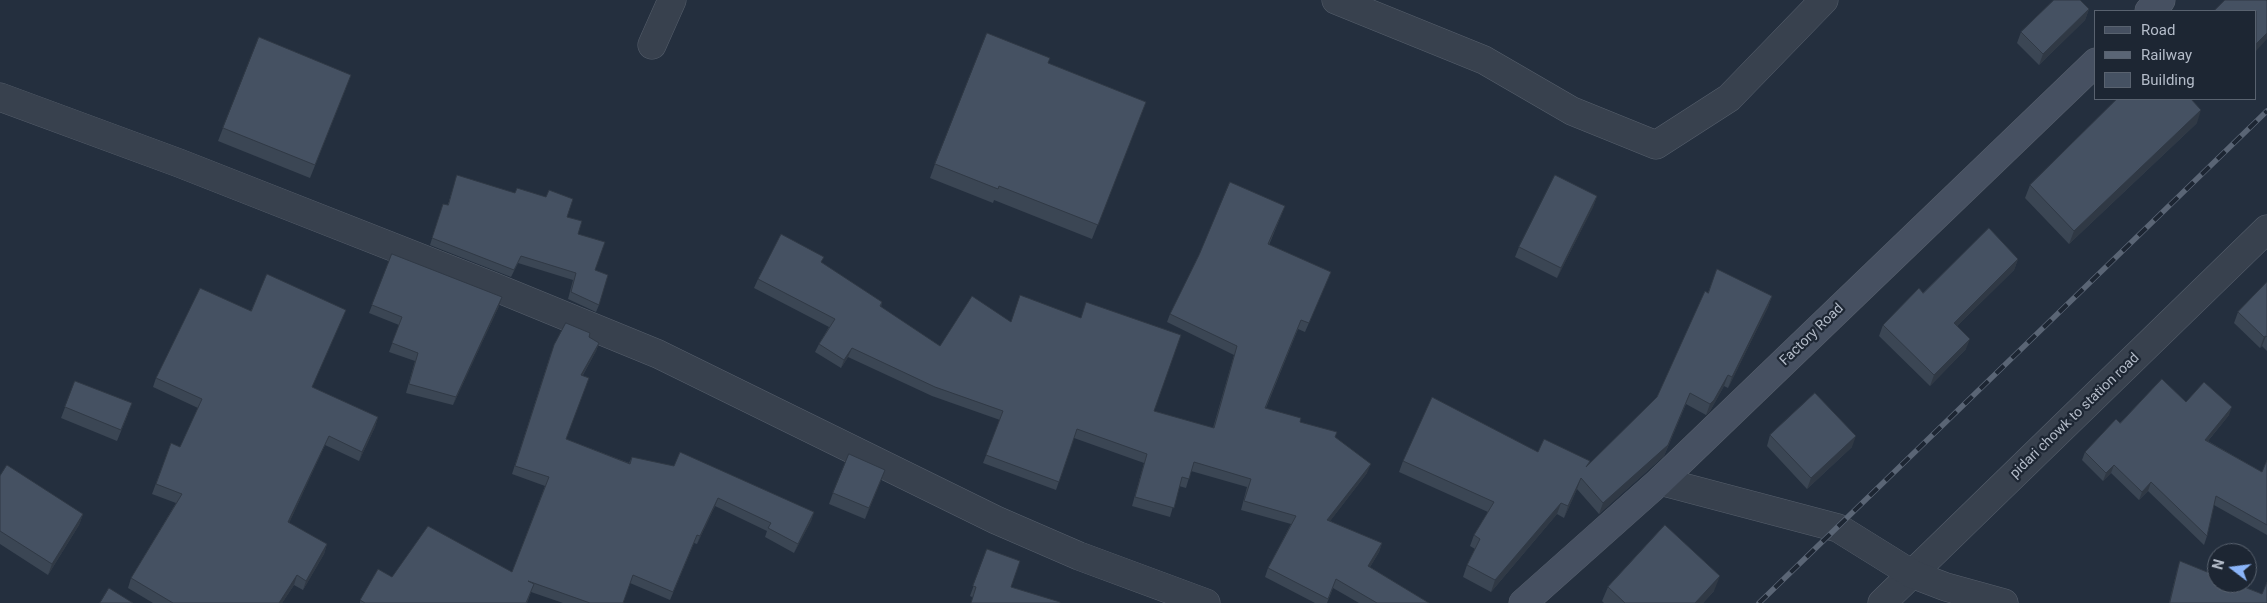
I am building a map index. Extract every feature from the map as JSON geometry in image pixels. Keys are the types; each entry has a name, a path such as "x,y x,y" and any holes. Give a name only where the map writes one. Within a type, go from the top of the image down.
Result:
{"main road":[{"path":"2150,10 2161,0"},
{"name":"Factory Road","path":"1523,603 1660,481 2094,64"}],"street":[{"path":"652,45 672,0"},
{"path":"1336,0 1484,60 1572,112 1656,145 1729,98 1824,0"},
{"path":"0,97 179,163 649,350 996,520 1078,556 1206,603"},
{"name":"pidari chowk to station road","path":"1882,603 2267,229"},
{"path":"1660,481 1838,528 1912,574 1946,587 2004,603"}],"building":[{"path":"2054,0 2080,0 2089,9 2043,54 2021,32"},
{"path":"2225,0 2266,0 2267,33 2257,43 2257,10 2215,10"},
{"path":"987,33 1050,58 1048,63 1146,102 1098,225 999,186 998,189 935,164"},
{"path":"259,37 351,75 315,165 223,128"},
{"path":"2116,100 2192,100 2201,110 2074,231 2030,185"},
{"path":"457,175 515,193 517,188 546,197 549,190 573,199 567,217 582,221 578,234 605,242 595,270 608,275 599,305 571,292 576,273 521,256 514,270 432,238 443,204 448,205"},
{"path":"1555,175 1597,196 1561,268 1519,247"},
{"path":"1230,182 1285,206 1268,244 1331,272 1309,323 1301,320 1265,408 1301,418 1300,422 1337,432 1335,437 1371,464 1327,520 1382,543 1368,566 1429,603 1377,603 1336,579 1328,599 1268,568 1296,516 1244,501 1251,479 1194,462 1189,479 1182,477 1174,508 1135,497 1147,454 1077,429 1059,482 986,455 1003,411 935,387 852,348 844,360 819,344 835,319 758,279 781,234 824,257 821,262 882,302 880,306 940,346 972,296 1011,322 1020,295 1081,318 1086,302 1181,335 1154,411 1214,428 1237,346 1170,314 1199,255"},
{"path":"1989,228 2018,259 1954,323 1970,339 1934,375 1883,325 1919,288 1923,293"},
{"path":"392,254 502,297 456,397 409,384 418,353 392,343 402,317 372,305"},
{"path":"1717,269 1772,296 1732,377 1728,375 1714,400 1710,404 1690,393 1668,445 1603,503 1581,478 1568,506 1561,503 1495,580 1467,565 1480,539 1474,535 1494,502 1403,461 1432,397 1538,452 1544,439 1590,461 1586,467 1657,397 1705,291 1708,293"},
{"path":"267,274 346,310 312,387 378,417 362,452 329,436 288,522 327,544 306,581 297,575 279,603 173,603 131,578 182,494 156,484 171,443 180,447 202,399 156,378 200,288 251,311"},
{"path":"2267,282 2267,337 2264,337 2238,312"},
{"path":"566,323 590,333 589,337 599,343 581,375 589,378 566,439 630,464 632,457 674,466 680,452 814,512 798,544 768,528 771,523 718,498 700,536 697,535 673,592 633,575 623,603 590,603 528,581 534,584 526,603 365,603 360,600 378,569 392,577 428,526 512,572 549,477 515,466 554,345"},
{"path":"2162,379 2186,402 2204,382 2232,407 2205,440 2262,472 2267,460 2267,525 2216,496 2207,536 2151,482 2142,492 2114,465 2106,473 2085,452 2116,419 2120,423"},
{"path":"75,381 132,403 121,430 65,407"},
{"path":"1815,393 1856,436 1811,478 1770,435"},
{"path":"849,454 885,470 869,508 833,493"},
{"path":"7,465 83,514 52,564 0,531 0,476"},
{"path":"1665,525 1720,576 1695,603 1625,603 1608,587"},
{"path":"987,549 1020,561 1011,587 1060,603 971,603 976,587 973,586"},
{"path":"2180,561 2207,572 2207,593 2257,592 2262,594 2267,582 2267,603 2170,603"},
{"path":"109,588 133,603 100,603"}],"railway":[{"path":"1759,603 2267,111"}]}
